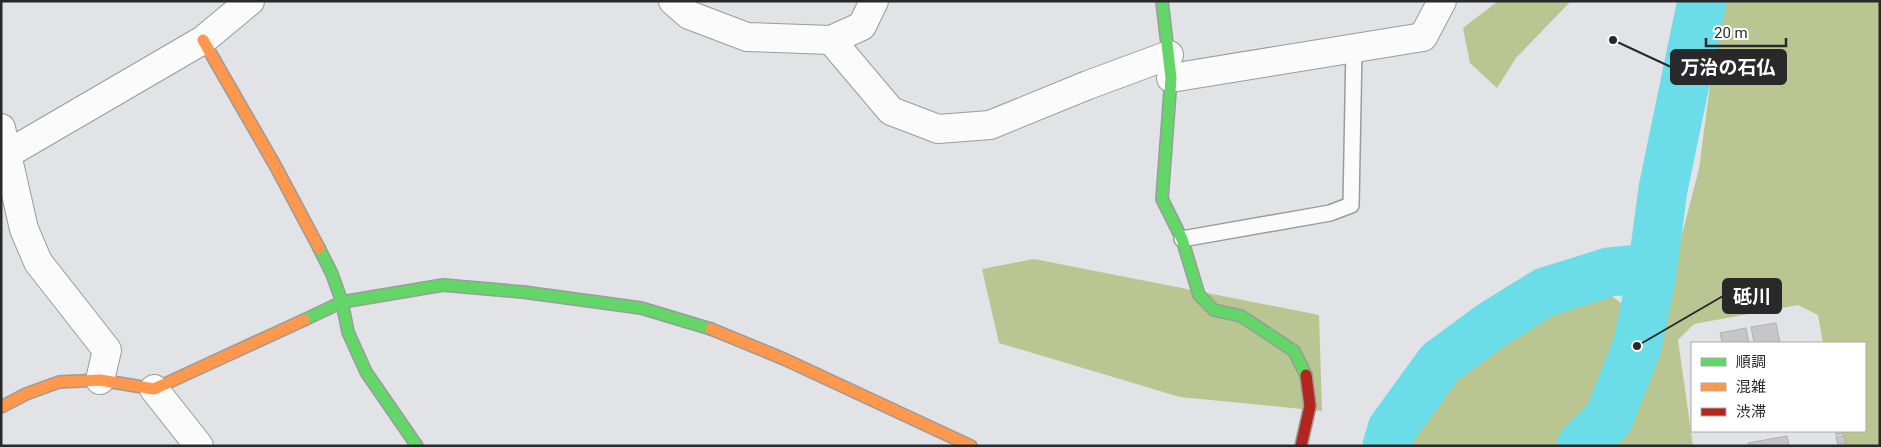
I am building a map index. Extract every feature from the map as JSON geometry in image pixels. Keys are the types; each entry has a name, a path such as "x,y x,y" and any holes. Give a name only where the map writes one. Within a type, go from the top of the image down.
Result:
{"street":[{"path":"100,380 107,350 38,262 24,229 5,141 203,40 250,1"},
{"path":"673,1 689,15 747,37 831,40 862,26 874,1"},
{"path":"1162,1 1170,67 1162,199 1182,239 1199,295 1214,310 1241,316 1294,351 1307,378 1310,406 1301,446"},
{"path":"831,40 891,111 938,129 990,125 1088,85 1170,67 1354,49 1423,37 1442,1"},
{"path":"203,40 281,175 332,274 342,302 348,332 366,372 417,446"},
{"path":"1,407 26,394 60,382 100,380 154,389 342,302 443,285 523,292 641,308 703,326 784,359 971,446"},
{"path":"154,389 199,446"}],"lane":[{"path":"1182,239 1330,213 1351,204 1354,49"}],"green space":[{"path":"1498,1 1571,1 1516,58 1497,88 1470,63 1463,28"},
{"path":"1721,1 1880,1 1880,446 1844,446 1841,432 1866,432 1866,342 1823,342 1818,315 1798,305 1694,324 1678,340 1693,446 1598,446 1608,434 1650,357 1699,169"},
{"path":"1034,259 1319,315 1322,411 1180,397 999,343 982,269"},
{"path":"1594,295 1614,297 1623,308 1627,321 1627,338 1620,374 1609,406 1593,428 1573,446 1392,446 1399,432 1444,381 1484,347 1537,315 1575,300"}],"building":[{"path":"1776,323 1780,342 1754,342 1751,327"},
{"path":"1746,328 1749,342 1722,342 1720,333"},
{"path":"1835,432 1844,432 1844,433 1836,435"},
{"path":"1787,436 1789,446 1748,446 1748,443"},
{"path":"1844,436 1846,443 1838,445 1836,437"}],"waterway":[{"path":"1581,446 1609,418 1637,346 1651,279 1663,189 1702,1"},
{"path":"1387,446 1392,429 1440,363 1493,324 1545,292 1609,272 1651,268"}],"traffic: fast":[{"path":"1162,1 1171,78 1162,199 1182,239 1199,295 1214,310 1241,316 1294,351 1306,375"},
{"path":"319,248 332,274 342,302 348,332 366,372 417,446"},
{"path":"304,320 342,302 443,285 523,292 641,308 711,329"}],"traffic: slow":[{"path":"203,40 276,167 319,248"},
{"path":"1,407 26,394 59,382 100,380 154,389 304,320"},
{"path":"711,329 784,359 971,446"}],"traffic: jam":[{"path":"1301,446 1310,406 1306,375"}],"place":[{"name":"万治の石仏","path":"1613,40"},
{"name":"砥川","path":"1637,346"}]}
